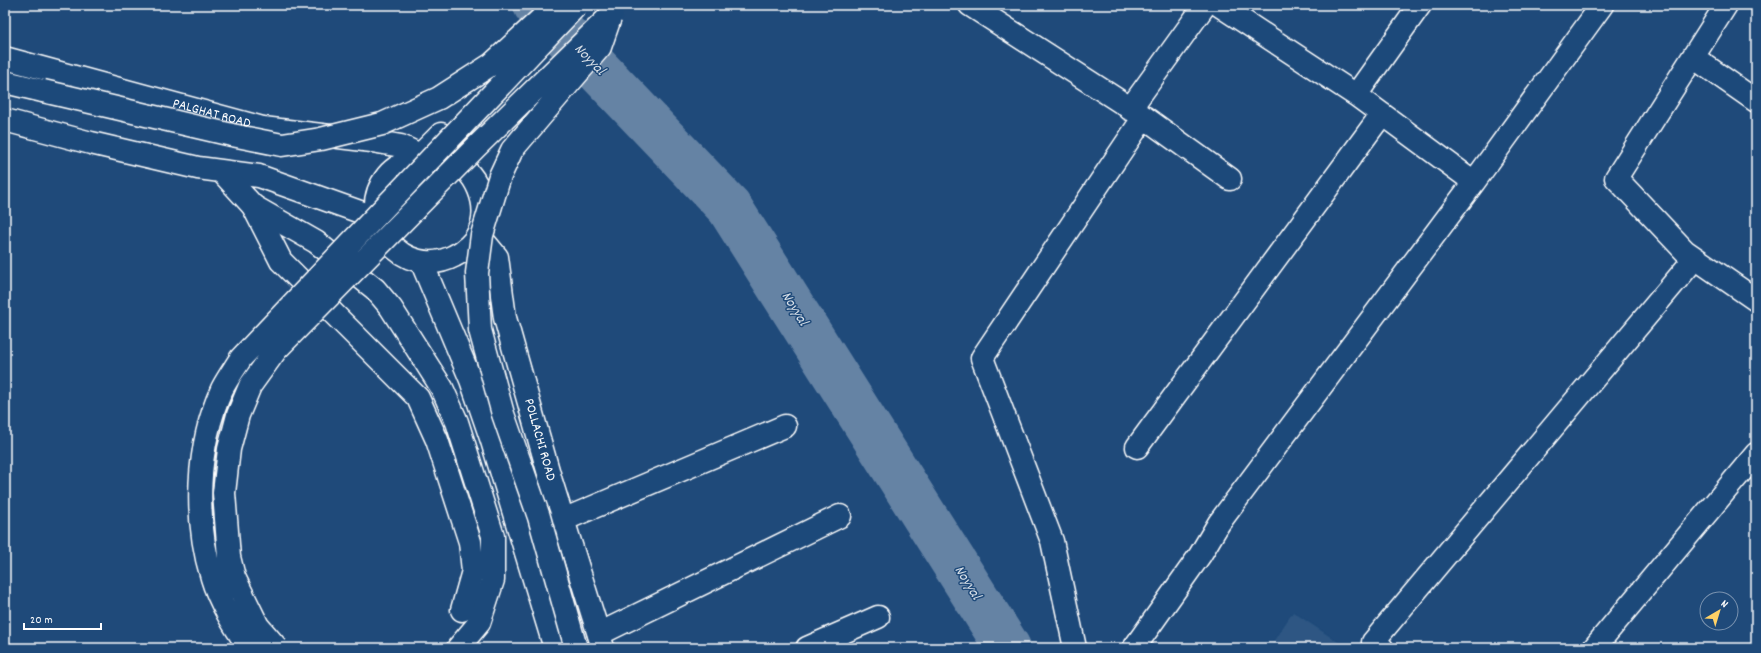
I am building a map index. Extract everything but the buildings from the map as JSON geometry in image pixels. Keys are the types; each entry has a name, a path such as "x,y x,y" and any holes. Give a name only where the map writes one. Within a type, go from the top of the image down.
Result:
{"main road":[{"path":"5,82 232,135 282,145 321,139 382,124 439,98 492,64 556,5"},
{"path":"420,155 448,159 468,171 480,190 484,212 478,234 464,251 445,261 422,263 401,255 385,239 377,218 378,196 388,176 405,162 420,155 515,60 565,5"},
{"path":"249,648 217,591 203,544 201,495 203,456 210,424 222,389 241,358 577,5"},
{"path":"970,5 1137,113 1230,179"},
{"path":"1075,648 1052,541 982,358 1206,5"},
{"path":"1219,5 1356,95 1474,182"},
{"path":"1356,95 1420,5"},
{"path":"1134,648 1200,555 1219,523 1474,182 1602,5"},
{"path":"1726,5 1616,178 1685,251 1756,300"},
{"path":"277,648 258,626 239,591 229,557 224,493 230,449 238,415 250,386 276,350 469,154 616,9"},
{"path":"576,648 539,517 503,414 480,330 476,273 484,228 500,176 512,150 600,47 616,9"},
{"path":"1693,57 1756,101"},
{"name":"PALGHAT ROAD","path":"5,58 264,128 401,146 420,155"},
{"path":"1137,447 1382,114"},
{"path":"5,120 91,143 222,172 260,176 377,218"},
{"path":"222,172 253,206 281,261 418,398 437,440 470,542 473,571 462,610"},
{"path":"253,206 316,242 375,289 391,308 442,388 457,422 493,536 493,580 479,623 458,648"},
{"name":"POLLACHI ROAD","path":"478,234 496,257 505,318 563,520 601,641"},
{"path":"1382,648 1373,642 1695,258"},
{"path":"422,263 476,393 555,648"},
{"path":"563,520 785,426"},
{"path":"1594,648 1756,454"},
{"path":"601,641 840,516"},
{"path":"807,648 878,617"}],"shaded area":[{"path":"1293,612 1347,648 1269,648"}],"waterway":[{"name":"Noyyal","path":"536,5 729,207 1008,648"}]}
